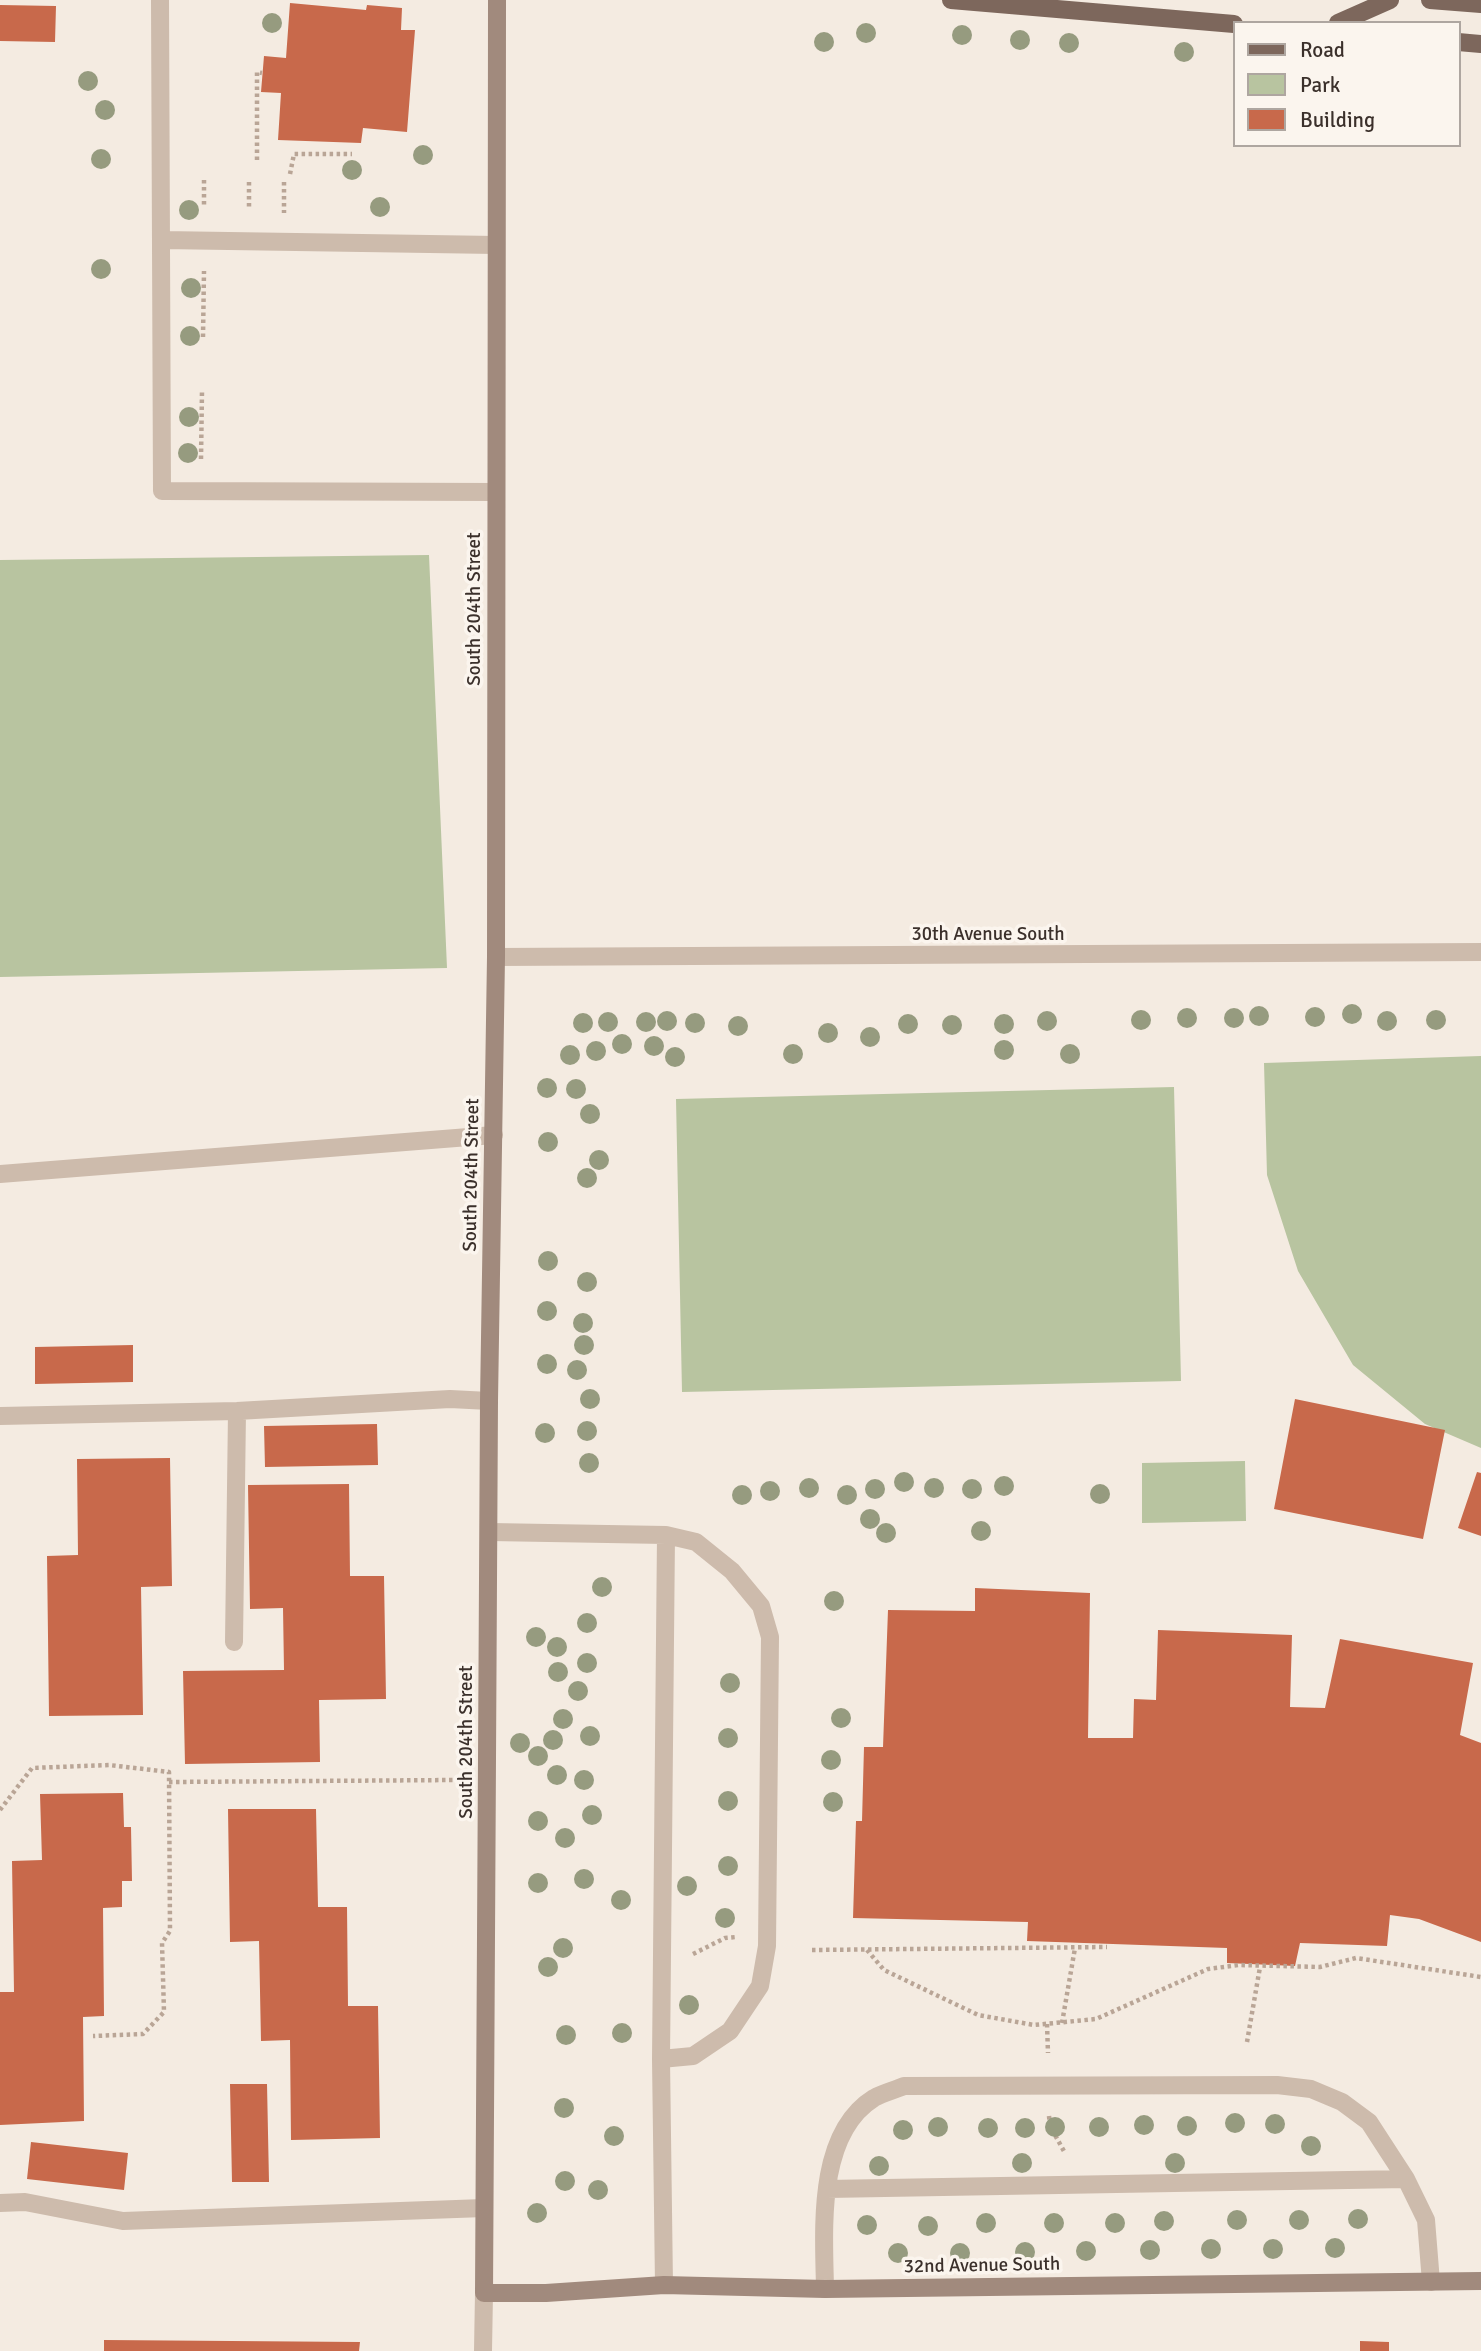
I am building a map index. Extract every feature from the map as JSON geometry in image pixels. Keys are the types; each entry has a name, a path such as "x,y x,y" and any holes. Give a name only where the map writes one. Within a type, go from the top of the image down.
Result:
{"main road":[{"path":"951,0 1232,24"},
{"path":"1343,21 1390,0"},
{"path":"1430,0 1481,4"},
{"path":"1460,43 1481,44"}],"street":[{"path":"160,0 162,491 496,492"},
{"name":"South 204th Street","path":"483,2351 489,1401 496,957 497,0"},
{"path":"162,240 496,245"},
{"name":"30th Avenue South","path":"496,957 1481,952"},
{"path":"0,1174 494,1136"},
{"path":"0,1416 237,1411 450,1399 489,1401"},
{"path":"234,1642 237,1411"},
{"path":"490,1532 666,1535 696,1542 732,1571 761,1606 770,1637 767,1946 760,1986 730,2031 692,2056 661,2059"},
{"path":"664,2285 661,2059 666,1535"},
{"path":"825,2289 824,2213 831,2160 851,2119 874,2098 904,2086 1277,2085 1311,2089 1342,2102 1369,2122 1406,2179 1426,2220 1431,2282"},
{"path":"827,2189 1406,2179"},
{"path":"0,2203 25,2202 123,2221 484,2208"},
{"name":"32nd Avenue South","path":"484,2293 546,2293 664,2285 825,2289 1481,2281"}],"path":[{"path":"257,160 255,89 257,72 262,73"},
{"path":"290,174 294,154 352,154"},
{"path":"204,180 204,208"},
{"path":"249,182 249,215"},
{"path":"284,182 284,217"},
{"path":"203,337 204,264"},
{"path":"201,458 202,391"},
{"path":"0,1810 32,1768 109,1765 169,1772 170,1931 162,1943 164,2012 143,2035 93,2036"},
{"path":"169,1782 455,1780"},
{"path":"686,1957 725,1937 740,1937"},
{"path":"811,1950 1107,1947"},
{"path":"1062,2023 1075,1948"},
{"path":"867,1950 884,1970 978,2015 1034,2025 1096,2019 1208,1969 1320,1966 1356,1958 1481,1977"},
{"path":"1247,2042 1260,1966"},
{"path":"1047,2024 1048,2053"},
{"path":"1049,2111 1050,2126 1070,2164"}],"green space":[{"path":"429,555 447,968 0,977 0,560"},
{"path":"1481,1056 1481,1448 1425,1424 1353,1365 1298,1271 1267,1175 1264,1063"},
{"path":"1174,1087 1181,1381 682,1392 676,1099"},
{"path":"1245,1461 1246,1521 1142,1523 1142,1463"}],"building":[{"path":"290,3 366,10 367,5 402,8 401,30 415,30 407,132 363,128 361,143 278,140 281,93 261,92 264,56 286,58"},
{"path":"0,5 56,6 55,42 0,41"},
{"path":"133,1345 133,1382 35,1384 35,1347"},
{"path":"1295,1399 1445,1430 1423,1539 1274,1509"},
{"path":"377,1424 378,1465 265,1467 264,1426"},
{"path":"170,1458 172,1586 141,1587 143,1715 49,1716 47,1556 78,1555 77,1459"},
{"path":"1477,1472 1481,1473 1481,1536 1458,1528"},
{"path":"349,1484 350,1576 384,1576 386,1699 319,1700 320,1762 185,1764 183,1671 284,1670 283,1608 250,1609 248,1485"},
{"path":"975,1588 1090,1593 1088,1738 1133,1738 1134,1699 1156,1700 1158,1630 1292,1635 1290,1707 1325,1708 1340,1639 1473,1663 1460,1735 1481,1743 1481,1942 1419,1919 1390,1915 1387,1946 1300,1943 1295,1966 1227,1963 1227,1948 1027,1941 1028,1922 853,1918 856,1821 862,1821 864,1747 883,1747 888,1610 975,1611"},
{"path":"123,1793 124,1827 131,1827 132,1881 122,1881 122,1907 103,1908 104,2016 83,2017 84,2121 0,2125 0,1992 14,1992 12,1861 42,1860 40,1794"},
{"path":"228,1809 316,1809 318,1907 347,1907 348,2006 378,2006 380,2138 291,2140 290,2040 261,2041 259,1941 230,1942"},
{"path":"230,2084 267,2084 269,2182 232,2182"},
{"path":"31,2142 128,2153 124,2190 27,2179"},
{"path":"104,2340 360,2342 359,2351 104,2351"},
{"path":"1360,2341 1389,2342 1389,2351 1360,2351"}]}
